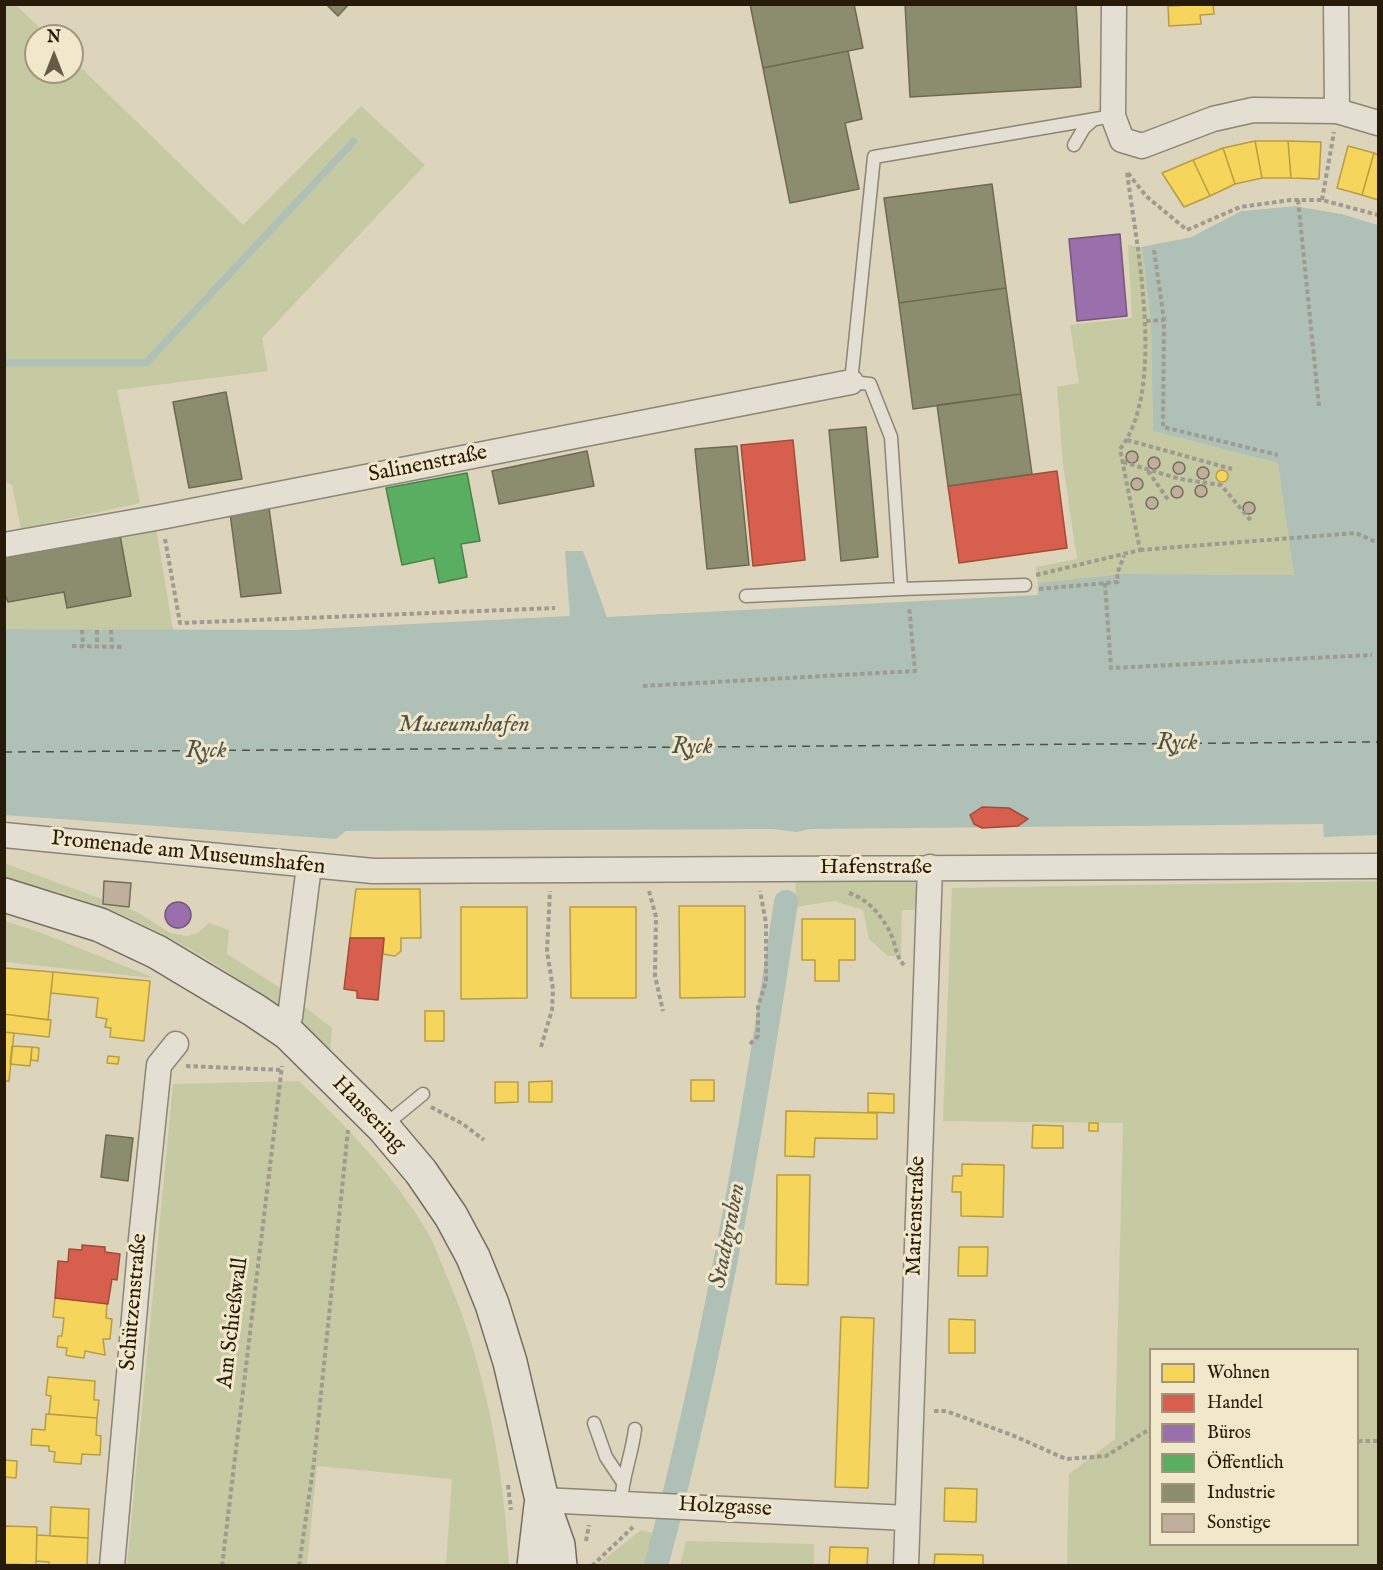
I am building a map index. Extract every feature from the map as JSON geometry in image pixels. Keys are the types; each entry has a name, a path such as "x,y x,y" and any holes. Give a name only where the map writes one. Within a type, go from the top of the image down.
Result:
{"main road":[{"name":"Hansering","path":"4,896 100,925 157,952 288,1033 369,1129 421,1172 451,1216 473,1257 492,1304 510,1362 542,1500 558,1545 560,1566"},
{"name":"Hansering","path":"534,1566 542,1500"}],"street":[{"path":"1114,4 1104,117 1122,140 1142,146 1213,119 1253,110 1337,111 1378,123"},
{"path":"1336,4 1337,111"},
{"name":"Salinenstraße","path":"4,545 161,517 851,382"},
{"name":"Promenade am Museumshafen","path":"4,835 373,871"},
{"path":"290,1017 309,866"},
{"name":"Hafenstraße","path":"373,871 1378,866"},
{"name":"Marienstraße","path":"906,1566 924,988 930,867"},
{"path":"159,1065 176,1044"},
{"name":"Schützenstraße","path":"112,1566 159,1065"},
{"name":"Holzgasse","path":"542,1500 625,1502 907,1518"}],"lane":[{"path":"1074,144 1084,128 1104,117"},
{"path":"901,590 891,437 870,384 851,382 874,157 1104,117"},
{"path":"746,596 1025,585"},
{"path":"369,1129 418,1098"},
{"path":"594,1423 625,1502"},
{"path":"625,1502 635,1429"}],"path":[{"path":"1322,200 1337,111"},
{"path":"1122,140 1146,321 1142,400 1128,440 1120,449 1140,550"},
{"path":"1127,172 1146,196 1187,230 1239,207 1298,200 1322,200 1378,215"},
{"path":"1298,200 1319,406"},
{"path":"1154,250 1164,320 1163,427 1278,455"},
{"path":"1146,321 1164,320"},
{"path":"1128,440 1232,469"},
{"path":"1123,462 1180,479 1221,485 1252,522"},
{"path":"1148,470 1169,501"},
{"path":"161,517 180,623 555,608"},
{"path":"1025,585 1038,572 1140,550 1356,533 1378,543"},
{"path":"1038,590 1118,582 1117,574 1124,555"},
{"path":"1105,583 1111,668 1372,655"},
{"path":"643,686 915,671 909,600"},
{"path":"82,630 83,646"},
{"path":"97,630 97,647"},
{"path":"111,630 112,647"},
{"path":"72,646 124,647"},
{"path":"750,1044 758,1036 758,1007 766,981 766,923 759,888 760,868"},
{"path":"541,1047 552,1010 553,989 547,951 551,870"},
{"path":"643,870 644,882 651,895 656,917 655,976 663,1011"},
{"path":"847,892 871,906 881,917 888,928 899,960 924,988"},
{"path":"159,1065 282,1070 283,1058 292,1066"},
{"name":"Am Schießwall","path":"222,1566 282,1070"},
{"path":"418,1098 484,1140"},
{"path":"299,1566 314,1462 349,1123 369,1129"},
{"path":"911,1410 946,1412 1012,1435 1066,1459 1106,1455 1149,1430"},
{"path":"1359,1441 1378,1441"},
{"path":"508,1483 511,1516"},
{"path":"586,1546 588,1527 625,1502"},
{"path":"592,1566 625,1502"}],"green space":[{"path":"4,5 16,5 36,24 24,24 24,84 84,84 84,71 243,225 361,106 425,165 262,338 268,371 117,390 140,503 21,529 12,485 4,481"},
{"path":"1128,245 1142,247 1151,322 1153,431 1278,463 1294,575 1121,574 1038,583 1036,567 1077,559 1063,464 1057,387 1079,383 1070,325 1132,318"},
{"path":"156,527 173,630 5,629 5,556"},
{"path":"4,863 137,912 170,933 186,936 198,933 209,923 229,930 227,954 285,991 282,1010 208,960 155,930 63,893 5,878"},
{"path":"904,875 915,881 919,900 918,910 902,910 901,956 888,956 869,939 863,910 834,901 795,907 796,877"},
{"path":"1378,881 1378,1565 1067,1565 1069,1474 1115,1439 1123,1123 943,1121 952,888"},
{"path":"5,921 39,932 154,978 5,962"},
{"path":"301,1004 332,1028 330,1052 298,1022"},
{"path":"299,1081 335,1116 385,1172 415,1212 434,1244 462,1314 483,1384 497,1455 509,1565 446,1565 452,1479 317,1466 307,1565 127,1565 173,1084"},
{"path":"641,1530 653,1533 645,1565 597,1565"},
{"path":"686,1541 814,1544 814,1565 680,1565"}],"water":[{"path":"1295,206 1342,214 1378,225 1378,835 1324,837 1323,824 810,829 797,832 773,829 346,831 336,839 5,815 4,629 295,630 570,616 565,551 583,551 607,617 1038,595 1038,583 1121,574 1294,575 1278,463 1153,431 1151,322 1142,247 1191,237 1241,211"}],"pier":[{"path":"1295,203 1342,211 1378,222 1378,225 1342,214 1295,206 1241,211 1191,237 1179,240 1179,237 1190,234 1240,208"}],"building: Wohnen":[{"path":"1213,4 1214,14 1200,15 1201,24 1169,26 1168,6"},
{"path":"1255,141 1262,178 1235,184 1223,148"},
{"path":"1255,141 1288,141 1291,178 1262,178"},
{"path":"1288,141 1321,142 1319,179 1291,178"},
{"path":"1348,146 1374,153 1362,195 1337,188"},
{"path":"1223,148 1235,184 1210,196 1193,160"},
{"path":"1374,153 1378,155 1378,200 1362,195"},
{"path":"1193,160 1210,196 1184,207 1162,173"},
{"path":"1224,470 1228,476 1224,482 1220,482 1216,474"},
{"path":"356,889 420,889 421,938 401,938 401,951 395,956 383,954 384,938 350,938"},
{"path":"679,906 745,906 745,997 680,998"},
{"path":"461,907 527,907 527,998 461,999"},
{"path":"570,907 636,907 636,998 571,998"},
{"path":"802,919 855,919 855,960 839,960 839,981 815,981 815,960 802,960"},
{"path":"4,968 53,972 48,1020 4,1014"},
{"path":"53,972 150,981 144,1041 110,1037 111,1028 105,1027 107,1019 96,1017 98,998 51,993"},
{"path":"425,1011 444,1011 444,1041 425,1041"},
{"path":"4,1014 51,1020 49,1037 4,1032"},
{"path":"4,1032 14,1033 9,1081 4,1081"},
{"path":"12,1046 32,1047 30,1066 10,1064"},
{"path":"32,1047 39,1048 38,1061 31,1060"},
{"path":"108,1056 119,1057 118,1064 107,1063"},
{"path":"691,1080 714,1080 714,1101 691,1101"},
{"path":"552,1081 552,1102 529,1102 529,1082"},
{"path":"495,1082 518,1082 518,1102 495,1103"},
{"path":"868,1093 894,1094 894,1113 868,1112"},
{"path":"786,1111 877,1113 877,1139 815,1138 814,1157 785,1156"},
{"path":"1089,1123 1098,1123 1098,1131 1089,1131"},
{"path":"1033,1125 1063,1126 1063,1148 1032,1148"},
{"path":"962,1164 1004,1165 1003,1217 961,1216 961,1192 952,1192 953,1176 962,1176"},
{"path":"777,1175 810,1175 808,1285 776,1284"},
{"path":"959,1247 988,1247 987,1276 958,1276"},
{"path":"55,1298 107,1303 106,1318 112,1319 110,1339 103,1339 105,1355 85,1351 84,1358 69,1356 66,1355 67,1348 57,1347 58,1336 62,1336 64,1318 53,1317"},
{"path":"841,1317 874,1318 868,1488 835,1487"},
{"path":"949,1319 975,1320 975,1353 949,1353"},
{"path":"48,1377 95,1381 94,1400 99,1400 97,1418 49,1414 51,1396 46,1395"},
{"path":"46,1414 97,1418 96,1435 101,1436 100,1455 82,1454 81,1464 54,1462 55,1452 49,1451 49,1446 31,1445 32,1429 45,1430"},
{"path":"4,1460 17,1461 16,1478 4,1477"},
{"path":"945,1488 977,1489 976,1522 944,1521"},
{"path":"51,1507 89,1509 88,1538 50,1536"},
{"path":"4,1526 37,1527 36,1565 4,1564"},
{"path":"37,1535 88,1538 87,1566 49,1566 49,1562 36,1561"},
{"path":"830,1547 868,1548 867,1566 829,1566"},
{"path":"935,1554 983,1555 983,1566 934,1566"}],"building: Handel":[{"path":"793,440 805,560 753,566 741,445"},
{"path":"1057,471 1067,548 959,563 948,486"},
{"path":"982,807 1009,808 1028,819 1018,826 982,828 974,824 970,815"},
{"path":"350,938 384,938 378,1000 357,998 357,991 344,989"},
{"path":"82,1245 105,1247 105,1252 120,1254 117,1280 112,1279 108,1304 55,1298 58,1261 68,1262 69,1249 82,1250"}],"building: Büros":[{"path":"1120,234 1127,316 1077,321 1069,239"},
{"path":"178,902 187,906 191,915 187,924 178,928 169,924 165,915 169,906"}],"building: Öffentlich":[{"path":"467,473 480,541 461,544 467,577 439,583 434,558 402,565 386,488"}],"building: Industrie":[{"path":"326,4 349,4 338,16"},
{"path":"750,4 854,4 863,48 763,68"},
{"path":"905,4 1076,4 1081,87 910,97"},
{"path":"848,51 862,119 845,123 859,189 790,203 763,68"},
{"path":"992,184 1006,288 899,303 884,198"},
{"path":"1006,288 1021,394 913,409 899,303"},
{"path":"226,392 242,479 189,488 173,402"},
{"path":"1021,394 1032,474 948,486 937,405"},
{"path":"866,427 878,557 841,561 829,430"},
{"path":"737,446 749,565 707,569 695,449"},
{"path":"587,451 594,486 499,504 492,471"},
{"path":"269,508 281,593 241,597 230,513"},
{"path":"120,535 131,596 67,608 64,592 8,602 4,592 4,557"},
{"path":"106,1135 133,1138 128,1181 101,1177"}],"building: Sonstige":[{"path":"1134,451 1138,457 1134,463 1130,463 1126,455"},
{"path":"1156,457 1160,463 1156,469 1152,469 1148,461"},
{"path":"1181,462 1185,468 1181,474 1177,474 1173,466"},
{"path":"1205,467 1209,473 1205,479 1201,479 1197,471"},
{"path":"1139,478 1143,484 1139,490 1135,490 1131,482"},
{"path":"1203,485 1207,491 1203,497 1199,497 1195,489"},
{"path":"1179,486 1183,492 1179,498 1175,498 1171,490"},
{"path":"1154,497 1158,503 1154,509 1150,509 1146,501"},
{"path":"1251,502 1255,508 1251,514 1247,514 1243,506"},
{"path":"104,881 131,883 129,907 103,904"}],"waterway":[{"path":"4,363 146,363 354,141"},
{"name":"Stadtgraben","path":"656,1566 714,1319 746,1153 786,902"}],"ferry route":[{"path":"4,752 1378,742"}],"water label":[{"name":"Museumshafen","path":"464,726"},
{"name":"Ryck","path":"1177,744"},
{"name":"Ryck","path":"692,748"},
{"name":"Ryck","path":"206,752"}]}
